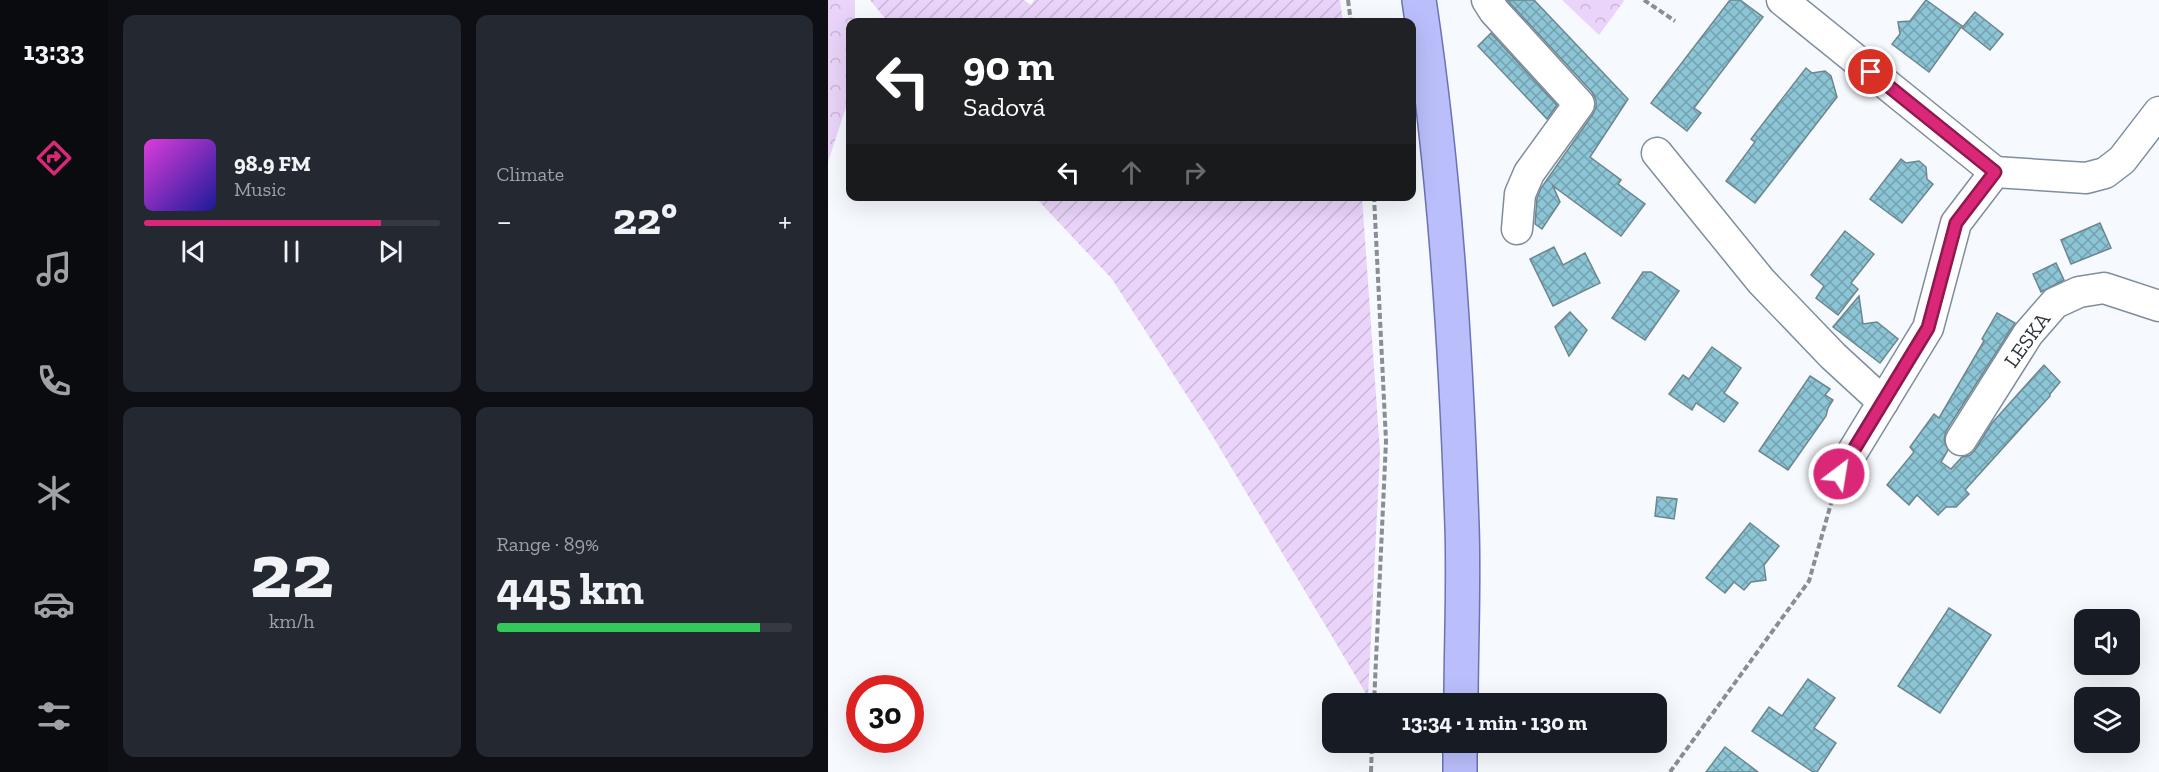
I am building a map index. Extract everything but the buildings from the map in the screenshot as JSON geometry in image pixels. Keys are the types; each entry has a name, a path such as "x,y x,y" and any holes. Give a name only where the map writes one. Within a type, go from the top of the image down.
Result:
{"main road":[{"path":"1419,0 1449,268 1462,528 1461,693"},
{"path":"1460,753 1460,772"}],"street":[{"path":"1487,0 1494,11 1579,104 1529,173 1520,194 1517,229"},
{"path":"1782,0 1995,172 2086,178 2105,174 2122,160 2159,112"},
{"path":"1657,153 1761,281 1833,356 1883,402"},
{"path":"1839,474 1928,328 1956,223 1995,172"},
{"name":"LESKA","path":"1961,440 2028,333 2055,303 2079,292 2104,288 2159,306"}],"path":[{"path":"1348,0 1350,18"},
{"path":"1644,0 1675,21"},
{"path":"1374,201 1386,441 1375,693"},
{"path":"1670,772 1809,581 1839,474"},
{"path":"1371,772 1372,753"}],"green space":[{"path":"828,0 855,0 855,18 846,18 846,107 828,162"},
{"path":"870,0 1024,0 1031,5 1034,0 1340,0 1342,18 885,18"},
{"path":"1562,0 1623,0 1624,1 1599,35"},
{"path":"1039,201 1362,201 1380,452 1368,693 1366,693 1209,430 1112,279"}],"route":[{"path":"1839,474 1928,328 1956,223 1995,172 1871,72"}]}
